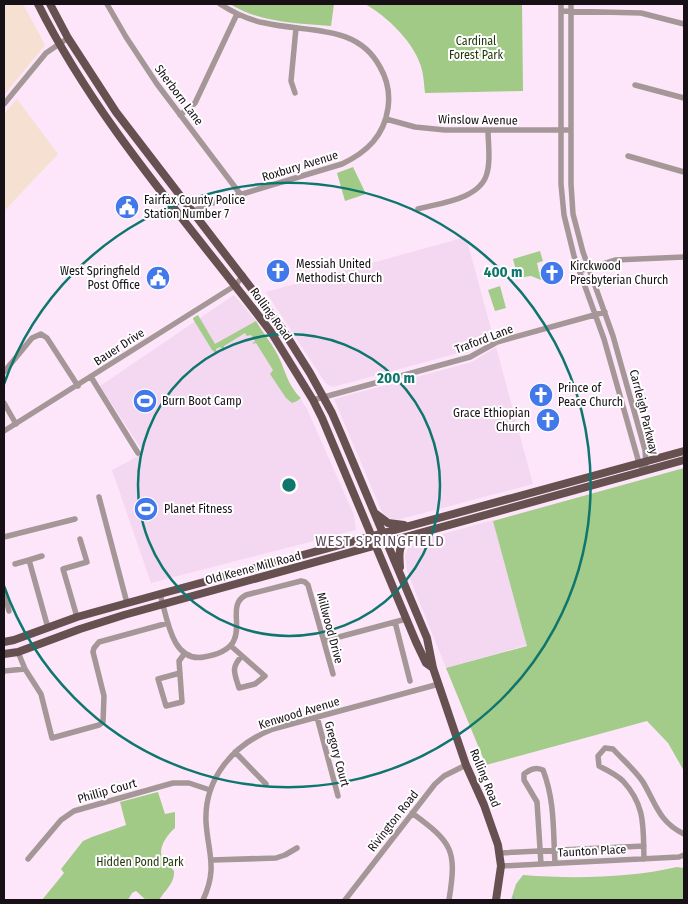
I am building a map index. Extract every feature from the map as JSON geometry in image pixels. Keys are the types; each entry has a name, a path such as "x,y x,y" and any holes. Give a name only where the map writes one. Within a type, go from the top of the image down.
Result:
{"main road":[{"name":"Rolling Road","path":"38,4 58,44 106,118 271,332 313,400 406,619 426,663 433,668"},
{"name":"Rolling Road","path":"50,4 68,38 116,112 281,327 323,397 342,436 427,638 433,668 466,765 494,829 501,866 496,900"},
{"name":"Old Keene Mill Road","path":"4,642 77,617 684,451"},
{"name":"Old Keene Mill Road","path":"4,654 18,652 80,629 163,605 684,460"},
{"path":"373,511 388,523 417,524"},
{"path":"400,574 399,555 402,542 416,534"}],"street":[{"name":"Sherborn Lane","path":"107,4 141,61 240,194"},
{"name":"Roxbury Avenue","path":"182,216 209,204 342,164 357,157 372,144 386,119 388,100 386,82 379,66 368,51 354,40 339,33 264,23 238,14 220,4"},
{"name":"Carrleigh Parkway","path":"562,4 562,189 564,215 570,244 596,315 643,462"},
{"name":"Carrleigh Parkway","path":"571,4 571,184 573,214 579,242 620,357 645,471"},
{"path":"562,11 641,13 684,24"},
{"path":"180,115 195,103 238,14"},
{"path":"295,93 291,81 296,28"},
{"path":"4,104 46,53 68,38"},
{"path":"634,85 684,98"},
{"name":"Winslow Avenue","path":"386,119 428,129 571,130"},
{"path":"418,209 469,195 480,187 488,172 488,130"},
{"path":"628,156 684,172"},
{"path":"580,271 611,260 684,258"},
{"name":"Bauer Drive","path":"4,431 236,285 243,276"},
{"name":"Traford Lane","path":"313,400 470,357 497,342 605,312"},
{"path":"4,372 32,338 40,334 47,338 78,386"},
{"path":"91,377 138,453"},
{"path":"4,403 16,424"},
{"path":"99,497 127,603"},
{"path":"4,538 75,519"},
{"path":"77,617 63,569 87,562 80,539"},
{"path":"15,564 42,556"},
{"path":"29,560 48,628"},
{"name":"Millwood Drive","path":"231,646 236,635 236,606 240,599 300,581 305,582 308,585 333,674"},
{"path":"4,591 9,611"},
{"path":"160,594 175,642 184,653 193,657 202,657 223,651 231,646 265,676 255,684 239,688 234,669 235,664 242,656"},
{"path":"324,641 406,619"},
{"path":"395,622 410,681"},
{"path":"18,652 25,669 41,694 52,738 99,725 103,722 104,696 94,652 95,646 99,642 168,623"},
{"path":"180,673 158,679 166,706 182,702 180,673 179,661 184,653"},
{"path":"4,672 25,669"},
{"name":"Kenwood Avenue","path":"203,900 209,886 212,860 206,820 210,790 221,769 235,752 246,742 263,733 439,684"},
{"name":"Gregory Court","path":"317,717 338,796"},
{"path":"644,859 643,823 640,807 622,780 599,766 598,756 605,748 613,749 642,781 658,812 672,828 684,834"},
{"path":"235,752 266,784"},
{"name":"Rivington Road","path":"345,900 439,780 466,765"},
{"path":"541,864 537,802 524,780 524,774 530,769 537,768 543,770 550,788 555,863"},
{"name":"Phillip Court","path":"28,859 61,820 74,810 173,783 189,783 210,790"},
{"path":"412,813 441,837 448,847 454,868 449,900"},
{"name":"Taunton Place","path":"500,853 644,846"},
{"path":"212,860 276,858 297,848"},
{"name":"Taunton Place","path":"501,866 679,857 684,855"}],"shaded area":[{"path":"4,4 23,4 45,45 4,95"},
{"path":"17,99 58,154 4,211 4,114"},
{"path":"466,237 493,336 466,351 333,387 326,384 266,292"},
{"path":"234,295 256,321 276,351 286,377 307,409 354,515 356,530 151,583 112,470 144,453 100,386"},
{"path":"496,347 533,484 397,520 388,518 382,512 334,399 472,362"},
{"path":"493,520 527,645 446,668 407,571 405,555 408,548 417,541"}],"green space":[{"path":"230,4 334,4 331,26 266,19"},
{"name":"Cardinal Forest Park","path":"365,4 522,4 523,91 425,93 422,70 414,50 391,23"},
{"path":"353,167 366,194 345,201 337,173"},
{"path":"540,251 543,261 537,263 539,272 544,271 545,275 541,280 531,276 518,278 513,259"},
{"path":"500,286 506,308 495,311 488,290"},
{"path":"198,315 215,344 256,321 276,352 292,388 301,398 292,403 286,398 270,374 273,370 256,343 252,344 255,341 251,335 247,336 245,333 224,346 224,351 220,347 216,349 217,354 212,350 193,319"},
{"path":"684,468 684,771 668,743 647,721 486,765 446,668 527,646 493,521"},
{"name":"Hidden Pond Park","path":"158,792 165,814 175,812 175,828 169,834 161,850 163,860 174,871 174,875 171,883 159,900 146,900 136,891 132,893 128,900 42,900 64,873 61,869 83,841 126,825 120,802"},
{"path":"677,867 684,868 684,900 511,900 516,884 523,875 601,877 659,871"}],"place":[{"name":"Fairfax County Police Station Number 7","path":"127,207"},
{"name":"Messiah United Methodist Church","path":"278,271"},
{"name":"Kirckwood Presbyterian Church","path":"552,273"},
{"name":"West Springfield Post Office","path":"158,278"},
{"name":"Prince of Peace Church","path":"541,395"},
{"name":"Burn Boot Camp","path":"145,401"},
{"name":"Grace Ethiopian Church","path":"548,420"},
{"name":"Planet Fitness","path":"146,509"}],"district":[{"name":"WEST SPRINGFIELD","path":"380,541"}]}
